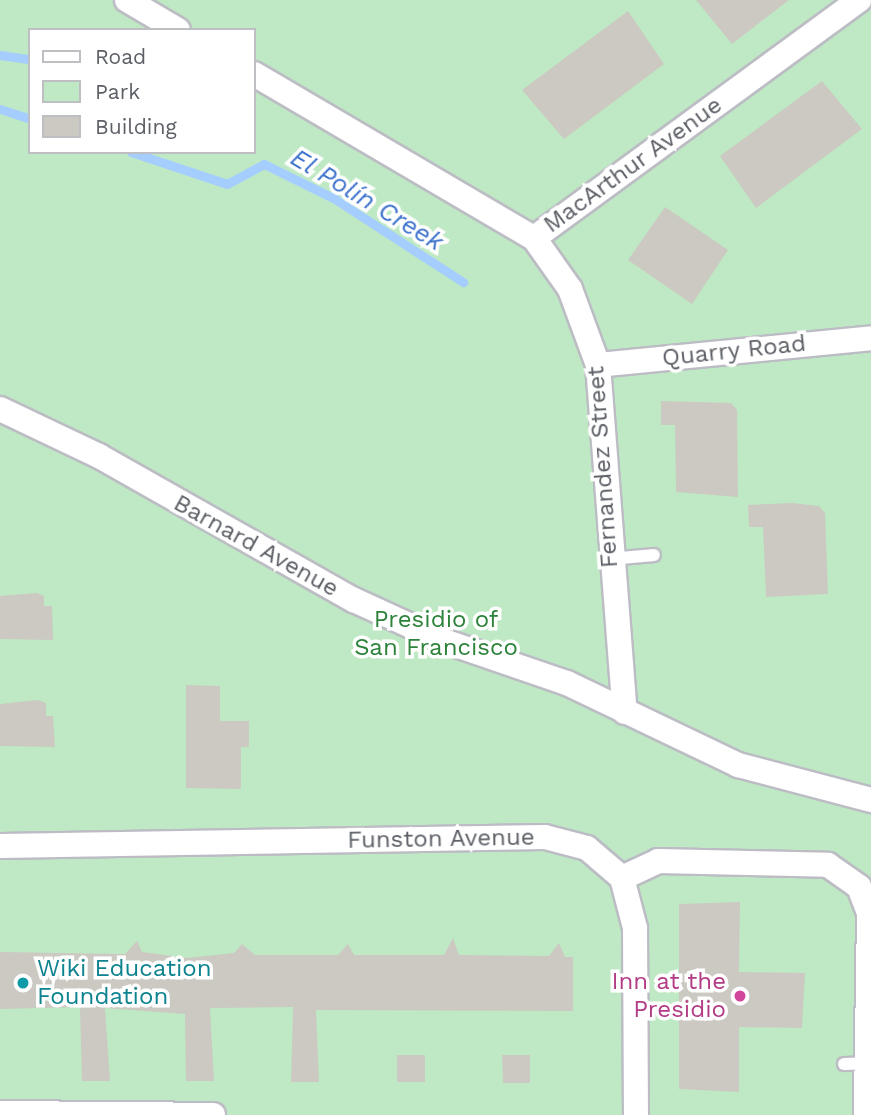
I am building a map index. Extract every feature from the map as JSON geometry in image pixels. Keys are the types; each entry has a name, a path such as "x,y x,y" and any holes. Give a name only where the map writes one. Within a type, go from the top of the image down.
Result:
{"street":[{"path":"127,0 175,28"},
{"name":"MacArthur Avenue","path":"256,75 534,238 859,0"},
{"name":"Fernandez Street","path":"534,238 570,289 598,365 610,559 625,712"},
{"name":"Quarry Road","path":"598,365 871,338"},
{"name":"Barnard Avenue","path":"0,409 99,456 354,600 625,712 738,765 871,800"},
{"name":"Funston Avenue","path":"0,846 545,837 587,848 622,878"},
{"path":"636,1115 635,928 622,878 658,862 828,865 859,887 869,913 855,1063 866,1115"},
{"path":"0,1113 213,1115"}],"lane":[{"path":"610,559 654,555"}],"green space":[{"name":"Presidio of San Francisco","path":"0,0 871,0 871,1115 0,1115"}],"building":[{"path":"696,0 789,0 732,44"},
{"path":"628,11 664,64 564,139 522,90"},
{"path":"822,81 862,129 756,208 720,156"},
{"path":"665,207 728,250 692,304 628,260"},
{"path":"661,401 731,403 737,410 738,497 676,492 675,425 661,425"},
{"path":"792,503 819,506 825,513 828,594 766,597 763,527 749,527 748,505"},
{"path":"37,593 44,596 44,606 52,606 53,640 0,639 0,596"},
{"path":"186,685 220,686 220,721 249,721 249,747 241,747 241,789 186,788"},
{"path":"38,700 46,703 46,716 53,716 55,747 0,746 0,704"},
{"name":"Inn at the Presidio","path":"740,902 739,972 805,973 802,1028 739,1027 739,1092 679,1089 679,904"},
{"path":"453,938 459,955 549,956 559,943 565,957 573,957 573,1011 316,1010 319,1082 291,1082 293,1007 210,1008 214,1081 186,1081 185,1014 105,1008 110,1081 82,1081 80,1007 0,1009 0,952 125,954 137,941 142,952 187,958 234,953 242,944 255,955 338,955 348,944 354,955 444,955"},
{"path":"397,1055 425,1055 425,1082 397,1082"},
{"path":"502,1055 530,1055 530,1083 503,1083"}],"waterway":[{"name":"El Polín Creek","path":"0,55 28,59"},
{"name":"El Polín Creek","path":"0,109 28,118"},
{"name":"El Polín Creek","path":"137,154 227,184 264,164 335,199 463,282"}],"place":[{"name":"Wiki Education Foundation","path":"23,983"},
{"name":"Inn at the Presidio","path":"740,996"}]}
